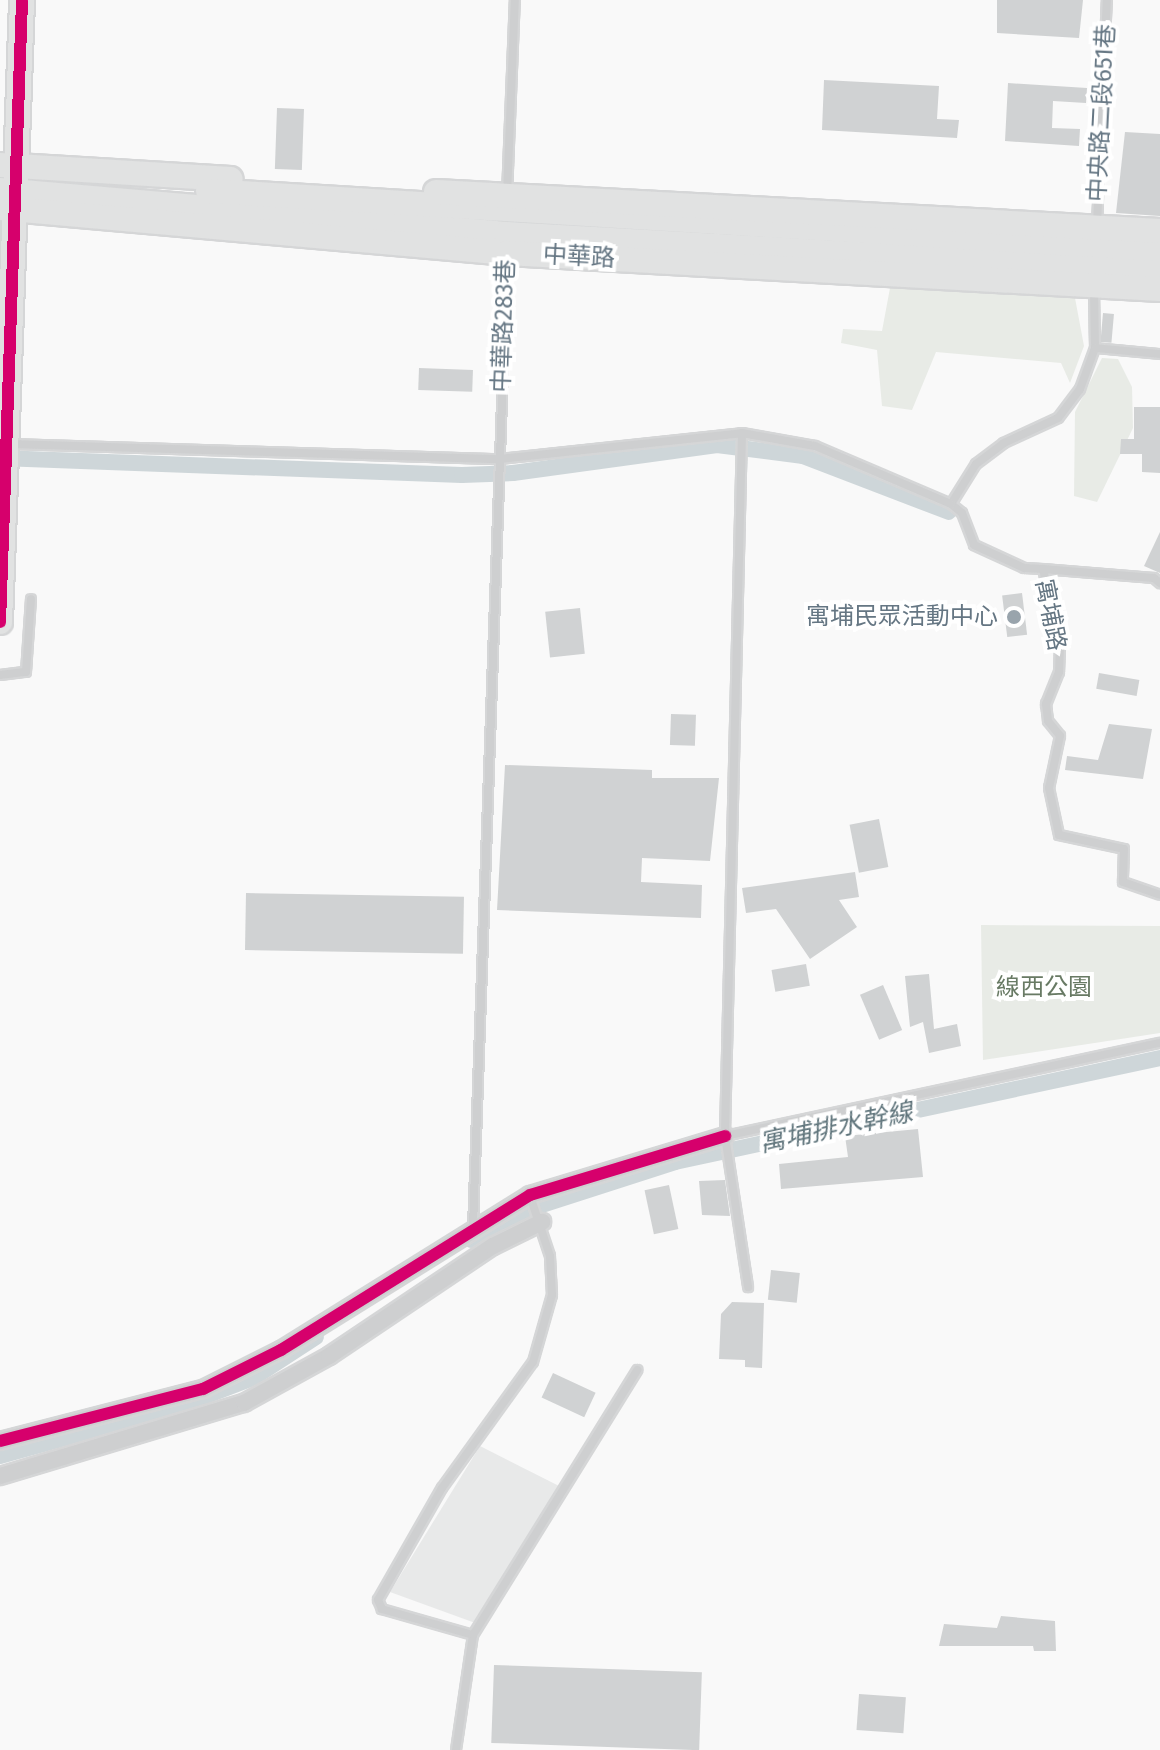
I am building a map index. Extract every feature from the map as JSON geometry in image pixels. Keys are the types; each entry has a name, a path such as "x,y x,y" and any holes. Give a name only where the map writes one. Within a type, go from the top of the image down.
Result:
{"main road":[{"path":"0,622 9,185 22,0"},
{"name":"中華路","path":"9,185 507,224 1096,256 1160,249"},
{"name":"中華路","path":"9,185 507,224 1096,256 1160,271"},
{"name":"中華路","path":"1096,256 1160,231"},
{"name":"中華路","path":"1096,256 1160,289"}],"street":[{"path":"0,1441 203,1389 281,1350 473,1227 530,1195 725,1136"},
{"path":"0,1476 244,1403 329,1356 493,1246 542,1222"}],"lane":[{"name":"中華路283巷","path":"473,1227 515,0"},
{"name":"中央路二段651巷","path":"1096,256 1107,0"},
{"path":"3,449 500,459 742,433 815,446 951,504 976,464 1004,443 1058,418 1080,389 1095,348 1096,256"},
{"path":"1095,348 1160,354"},
{"path":"742,433 744,464 725,1136 748,1287"},
{"name":"寓埔路","path":"951,504 962,513 974,545 1024,568 1043,569 1060,645 1059,672 1046,704 1048,721 1060,736 1049,788 1053,819 1059,835 1124,849 1123,882 1160,895"},
{"path":"1043,569 1154,578 1160,583"},
{"path":"0,675 26,672 31,599"},
{"path":"725,1136 1160,1043"},
{"path":"473,1635 382,1609 378,1600 442,1488 533,1362 552,1295 542,1222 530,1195"},
{"path":"456,1750 473,1635 637,1370"}],"shaded area":[{"path":"480,1446 567,1490 478,1624 390,1592"}],"green space":[{"path":"890,288 1075,298 1084,346 1070,383 1061,363 936,352 912,410 882,406 877,350 841,343 843,329 882,331"},
{"path":"1102,358 1118,359 1132,387 1133,428 1097,502 1074,496 1075,412"},
{"name":"線西公園","path":"981,925 1160,926 1160,1033 983,1060"}],"building":[{"path":"997,0 1083,0 1079,38 997,33"},
{"path":"824,80 939,86 937,119 959,120 957,138 822,130"},
{"path":"1008,83 1087,88 1086,103 1053,101 1052,128 1080,129 1079,146 1005,141"},
{"path":"277,108 304,109 302,170 275,169"},
{"path":"1125,132 1160,134 1160,216 1116,213"},
{"path":"1103,313 1114,314 1111,343 1100,342"},
{"path":"419,368 473,370 472,392 418,390"},
{"path":"1134,407 1160,407 1160,473 1142,472 1142,454 1120,454 1121,439 1134,439"},
{"path":"1160,532 1160,573 1144,566"},
{"name":"寓埔民眾活動中心","path":"1022,593 1027,635 1007,637 1002,595"},
{"path":"580,608 585,654 550,657 545,612"},
{"path":"1099,673 1139,680 1137,696 1096,689"},
{"path":"671,714 696,715 695,746 670,745"},
{"path":"1109,724 1152,729 1143,779 1065,770 1067,756 1098,760"},
{"path":"505,765 652,770 652,778 719,778 710,861 642,858 641,882 702,885 701,918 497,910"},
{"path":"879,819 888,867 859,873 850,825"},
{"path":"855,872 859,897 839,900 857,927 810,959 776,909 746,913 742,888"},
{"path":"246,893 464,897 463,954 245,950"},
{"path":"806,964 810,986 775,992 772,970"},
{"path":"929,974 934,1029 957,1024 961,1046 929,1053 923,1022 910,1027 905,976"},
{"path":"883,985 902,1030 879,1040 860,995"},
{"path":"918,1129 923,1177 781,1189 779,1164 848,1157 845,1136"},
{"path":"725,1180 730,1216 702,1215 699,1181"},
{"path":"669,1185 678,1229 654,1234 645,1190"},
{"path":"771,1270 800,1273 797,1303 768,1300"},
{"path":"732,1302 764,1303 762,1368 745,1367 745,1360 719,1359 721,1314"},
{"path":"553,1373 596,1393 584,1417 542,1397"},
{"path":"1001,1616 1055,1621 1056,1651 1034,1651 1033,1646 939,1646 944,1624 997,1628"},
{"path":"494,1665 702,1672 699,1750 491,1743"},
{"path":"859,1694 906,1697 903,1733 856,1730"}],"waterway":[{"path":"0,458 462,475 513,473 717,445 803,456 949,512"},
{"name":"寓埔排水幹線","path":"471,1240 536,1207 675,1162 1160,1058"},
{"name":"寓埔排水幹線","path":"0,1456 177,1407 253,1378 316,1337"}],"cycle path":[{"path":"0,622 22,0"},
{"path":"0,1441 203,1389 281,1350 530,1195 725,1136"}],"place":[{"name":"寓埔民眾活動中心","path":"1014,617"}]}
